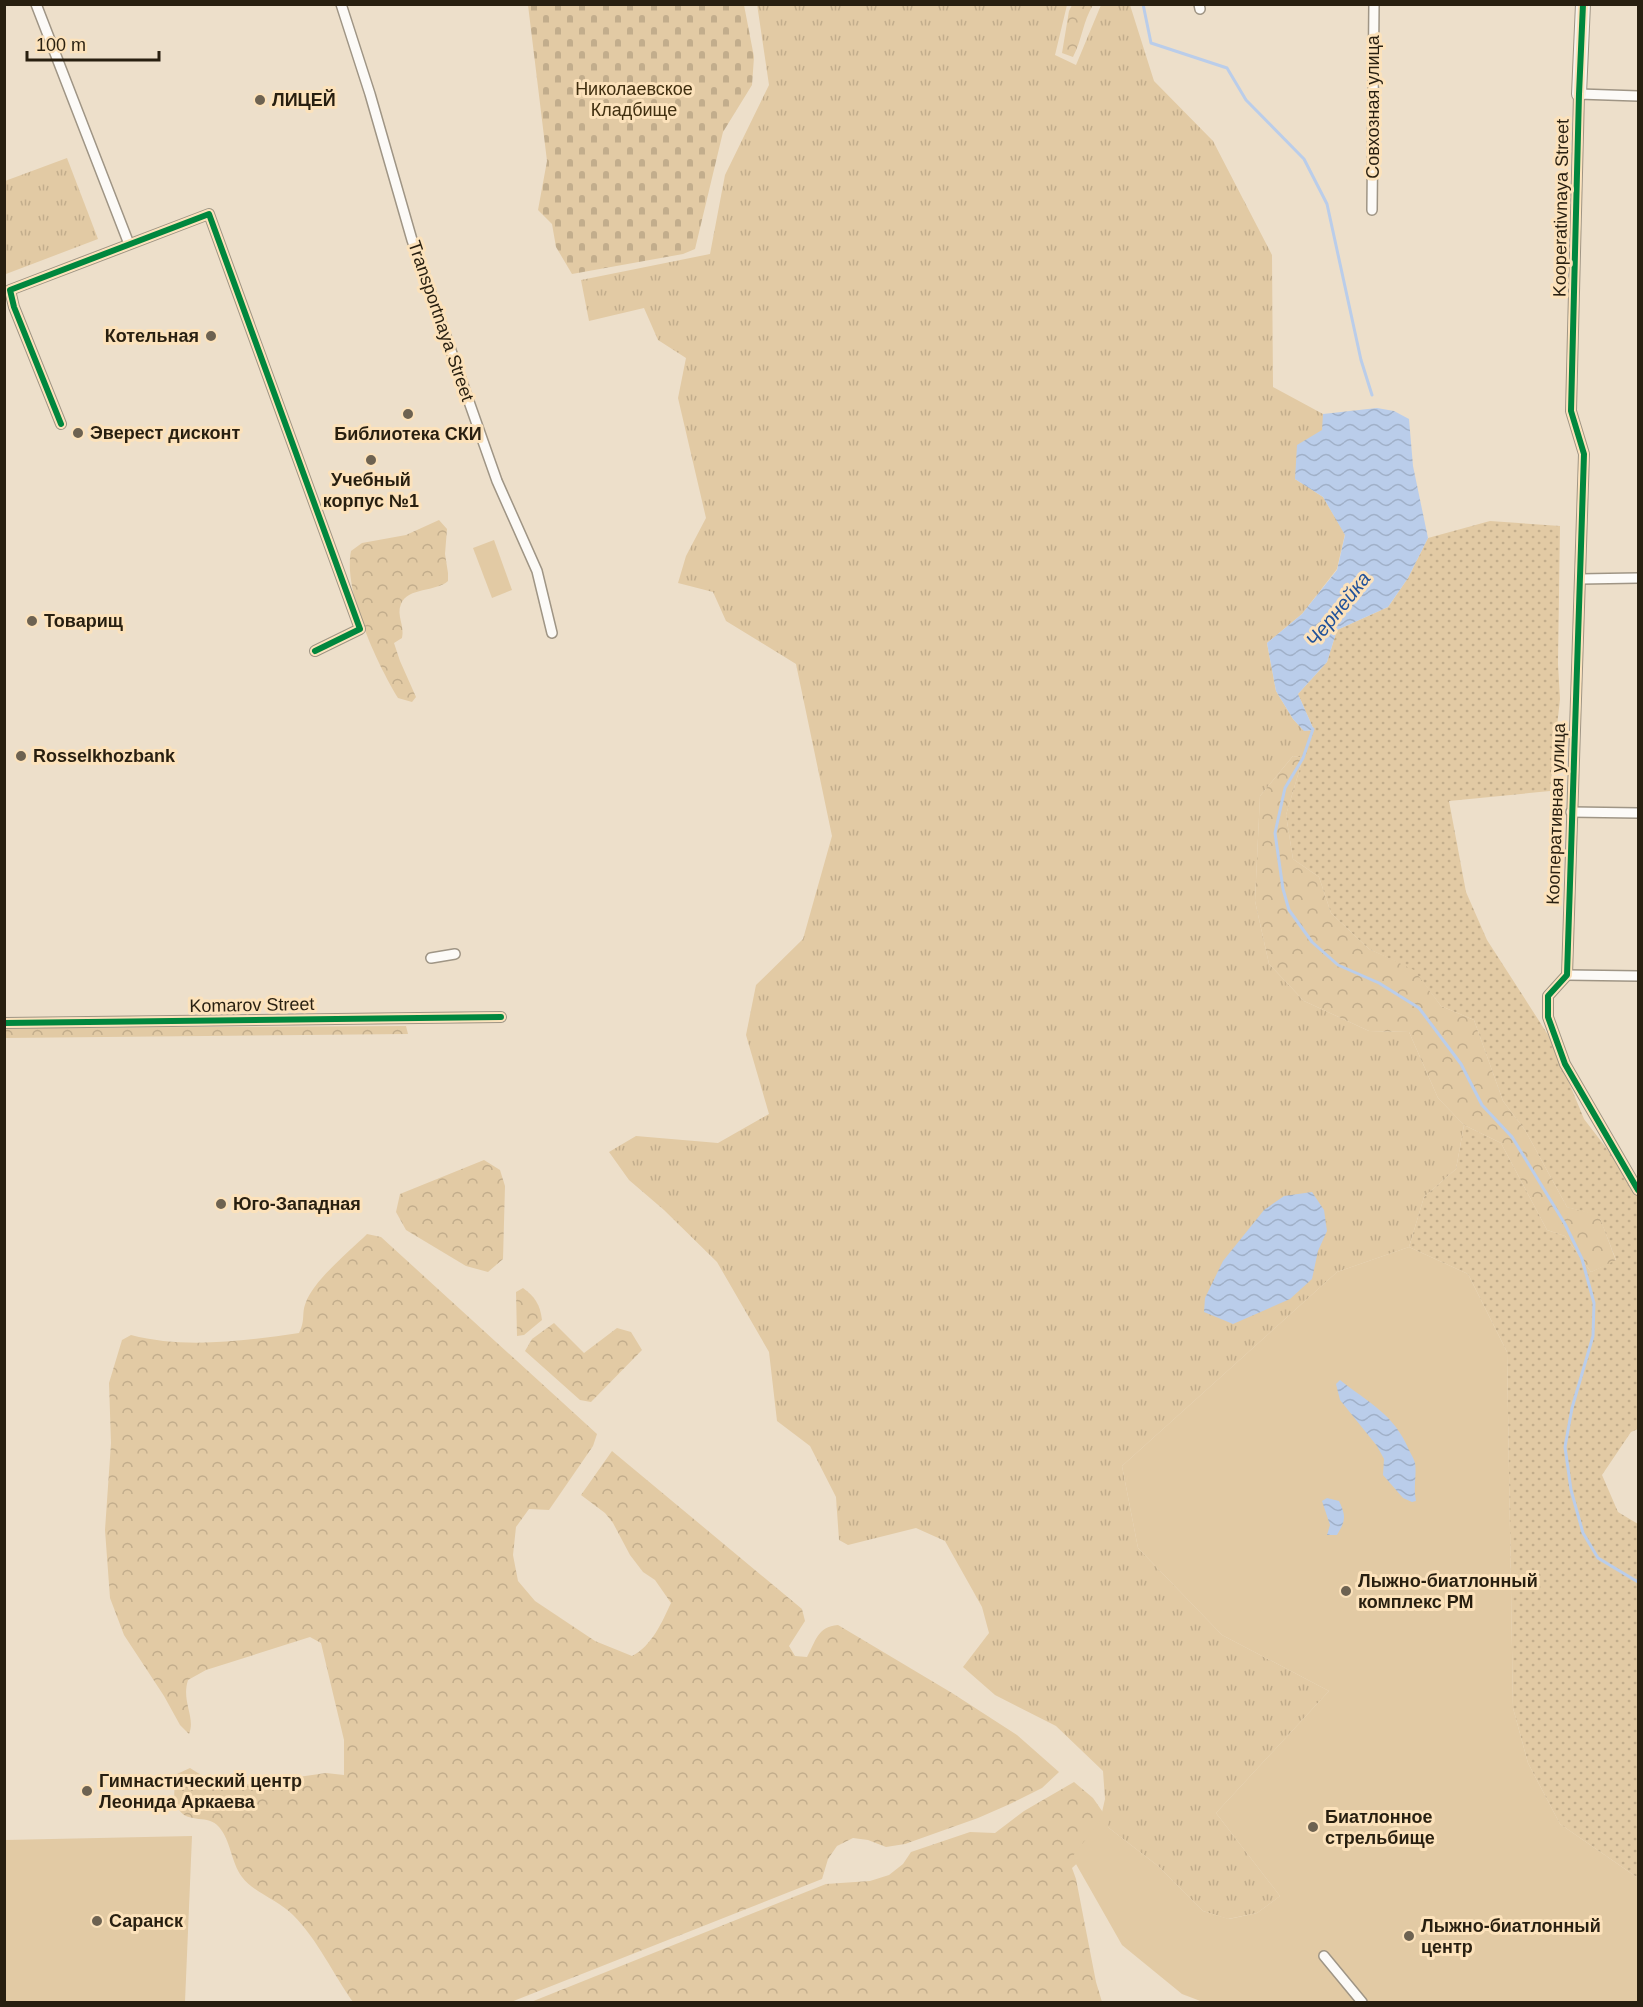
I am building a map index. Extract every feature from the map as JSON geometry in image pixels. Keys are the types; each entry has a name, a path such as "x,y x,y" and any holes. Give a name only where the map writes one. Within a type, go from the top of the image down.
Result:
{"street":[{"path":"36,4 129,244"},
{"name":"Transportnaya Street","path":"341,4 412,240 497,482 537,571 552,633"},
{"name":"Совхозная улица","path":"1372,210 1374,4"},
{"name":"Kooperativnaya Street","path":"1580,579 1584,454 1571,411 1583,4"},
{"path":"1579,94 1638,96"},
{"path":"61,424 14,307 10,290 209,214 360,629 315,651"},
{"path":"1580,579 1638,578"},
{"name":"Кооперативная улица","path":"1567,975 1580,579"},
{"path":"1571,812 1638,813"},
{"path":"431,958 455,954"},
{"path":"1638,976 1567,975 1548,996 1548,1017 1565,1064 1638,1190"},
{"name":"Komarov Street","path":"4,1023 501,1017"},
{"path":"1324,1956 1362,2002"}],"green space":[{"path":"757,4 1067,5 1055,55 1076,65 1101,5 1130,5 1154,81 1213,141 1272,255 1273,387 1323,414 1323,430 1295,479 1323,497 1345,534 1337,569 1302,614 1267,643 1276,691 1293,719 1304,731 1314,730 1303,758 1293,756 1260,796 1255,901 1269,964 1304,1001 1369,1031 1409,1032 1438,1098 1464,1125 1456,1169 1424,1197 1409,1247 1337,1272 1122,1466 1138,1548 1222,1635 1329,1691 1216,1813 1280,1896 1257,1913 1228,1919 1203,1911 1158,1866 1100,1821 1105,1799 1103,1771 1056,1726 995,1695 963,1667 989,1633 982,1607 945,1541 916,1528 848,1545 839,1540 836,1497 810,1446 777,1421 769,1352 717,1262 664,1210 629,1180 609,1152 636,1136 718,1143 769,1114 746,1035 756,985 803,939 832,836 796,664 726,621 713,592 678,583 686,556 706,518 678,398 686,358 658,340 644,308 589,321 581,280 710,254 725,175 769,85"},
{"name":"Николаевское Кладбище","path":"528,5 744,5 754,57 752,85 723,132 695,249 683,254 572,274 556,247 552,224 538,210 547,161"},
{"path":"1072,5 1093,5 1073,57 1062,53"},
{"path":"67,158 98,239 6,274 4,269 5,181"},
{"path":"439,520 447,529 445,554 448,581 437,587 416,592 405,599 400,608 402,638 394,643 416,697 412,702 398,698 372,647 352,586 351,551 362,543 406,535"},
{"path":"1490,521 1560,526 1558,664 1560,699 1550,791 1449,801 1466,892 1487,940 1552,1041 1584,1119 1638,1189 1638,1429 1631,1432 1602,1475 1618,1512 1638,1524 1638,1878 1560,1824 1528,1763 1513,1708 1507,1352 1468,1274 1409,1247 1424,1197 1456,1169 1464,1125 1501,1143 1547,1230 1565,1236 1591,1272 1616,1260 1599,1216 1567,1207 1525,1130 1503,1101 1474,1020 1441,1006 1414,970 1369,949 1331,913 1319,877 1293,859 1286,815 1314,730 1298,694 1327,662 1337,630 1388,607 1408,578 1428,538"},
{"path":"494,540 512,590 492,598 473,548"},
{"path":"1293,756 1303,758 1286,815 1293,859 1319,877 1331,913 1369,949 1414,969 1441,1006 1474,1020 1503,1101 1525,1130 1567,1207 1599,1215 1616,1261 1591,1272 1565,1236 1547,1230 1501,1143 1464,1125 1438,1098 1409,1032 1369,1031 1304,1001 1269,964 1255,901 1260,796"},
{"path":"406,1026 408,1034 4,1038 5,1028"},
{"path":"484,1160 500,1170 505,1186 503,1259 488,1272 466,1266 406,1230 396,1212 400,1194"},
{"path":"367,1234 381,1237 597,1434 593,1446 549,1510 529,1509 516,1527 513,1555 518,1581 535,1601 595,1641 632,1656 651,1640 664,1618 671,1603 655,1580 643,1572 630,1555 605,1513 581,1495 612,1451 802,1609 805,1621 789,1646 795,1656 807,1657 821,1632 838,1625 1017,1735 1059,1772 1042,1788 1010,1804 905,1844 886,1847 868,1840 853,1838 837,1846 828,1859 822,1879 511,2002 353,2002 302,1925 287,1910 252,1887 242,1877 219,1827 210,1821 183,1814 174,1797 177,1774 190,1768 209,1780 215,1789 326,1773 344,1775 344,1740 321,1643 310,1637 206,1670 188,1680 186,1695 191,1721 189,1734 180,1725 124,1635 110,1598 105,1530 111,1443 109,1383 122,1340 131,1335 193,1343 257,1339 299,1333 310,1293 324,1275"},
{"name":"Лыжно-биатлонный комплекс РМ","path":"1409,1247 1468,1274 1507,1352 1513,1708 1528,1763 1560,1824 1638,1878 1638,2002 1203,2002 1182,1994 1122,1945 1072,1857 1100,1821 1158,1866 1203,1911 1229,1919 1257,1913 1280,1896 1216,1813 1329,1691 1222,1635 1138,1548 1122,1466 1337,1272"},
{"path":"523,1288 536,1301 542,1320 524,1335 517,1336 516,1292"},
{"path":"554,1323 584,1353 617,1328 631,1332 642,1350 591,1402 580,1400 525,1351 532,1339"},
{"path":"1074,1782 1093,1798 1109,1821 1106,1837 1072,1868 1102,2002 531,2002 826,1884 870,1881 889,1875 903,1864 911,1852 970,1832 995,1833 1024,1811"},
{"name":"Саранск","path":"192,1836 185,2002 5,2002 5,1840"}],"water":[{"name":"Чернейка","path":"1377,408 1394,411 1409,419 1413,466 1428,538 1408,578 1388,607 1337,630 1327,662 1298,694 1314,730 1304,731 1293,719 1276,691 1267,643 1302,614 1337,570 1345,535 1323,497 1295,479 1297,445 1322,430 1323,414"},
{"path":"1312,1192 1324,1210 1327,1231 1318,1251 1312,1279 1290,1299 1233,1324 1204,1312 1205,1298 1223,1261 1264,1210 1284,1196"},
{"path":"1340,1380 1380,1410 1403,1438 1415,1463 1416,1501 1412,1502 1403,1498 1383,1475 1384,1459 1377,1446 1340,1400 1336,1384"},
{"path":"1327,1498 1339,1501 1343,1511 1343,1522 1337,1535 1327,1535 1330,1525 1322,1501"}],"waterway":[{"path":"1143,4 1151,43 1227,68 1246,100 1304,159 1327,204 1361,360 1372,395"},
{"path":"1313,729 1303,758 1285,788 1275,833 1283,889 1289,910 1312,942 1338,965 1379,983 1419,1008 1461,1064 1482,1105 1512,1137 1565,1224 1582,1259 1594,1303 1593,1336 1572,1408 1565,1447 1571,1490 1583,1533 1598,1558 1638,1582"}],"cycle path":[{"path":"1583,4 1571,411 1584,454 1567,975 1548,996 1548,1017 1565,1064 1638,1190"},
{"path":"61,424 14,307 10,290 209,214 360,629 315,651"},
{"path":"4,1023 501,1017"}],"place":[{"name":"ЛИЦЕЙ","path":"260,100"},
{"name":"Котельная","path":"211,336"},
{"name":"Библиотека СКИ","path":"408,414"},
{"name":"Эверест дисконт","path":"78,433"},
{"name":"Учебный корпус №1","path":"371,460"},
{"name":"Товарищ","path":"32,621"},
{"name":"Rosselkhozbank","path":"21,756"},
{"name":"Юго-Западная","path":"221,1204"},
{"name":"Лыжно-биатлонный комплекс РМ","path":"1346,1591"},
{"name":"Гимнастический центр Леонида Аркаева","path":"87,1791"},
{"name":"Биатлонное стрельбище","path":"1313,1827"},
{"name":"Саранск","path":"97,1921"},
{"name":"Лыжно-биатлонный центр","path":"1409,1936"}]}
